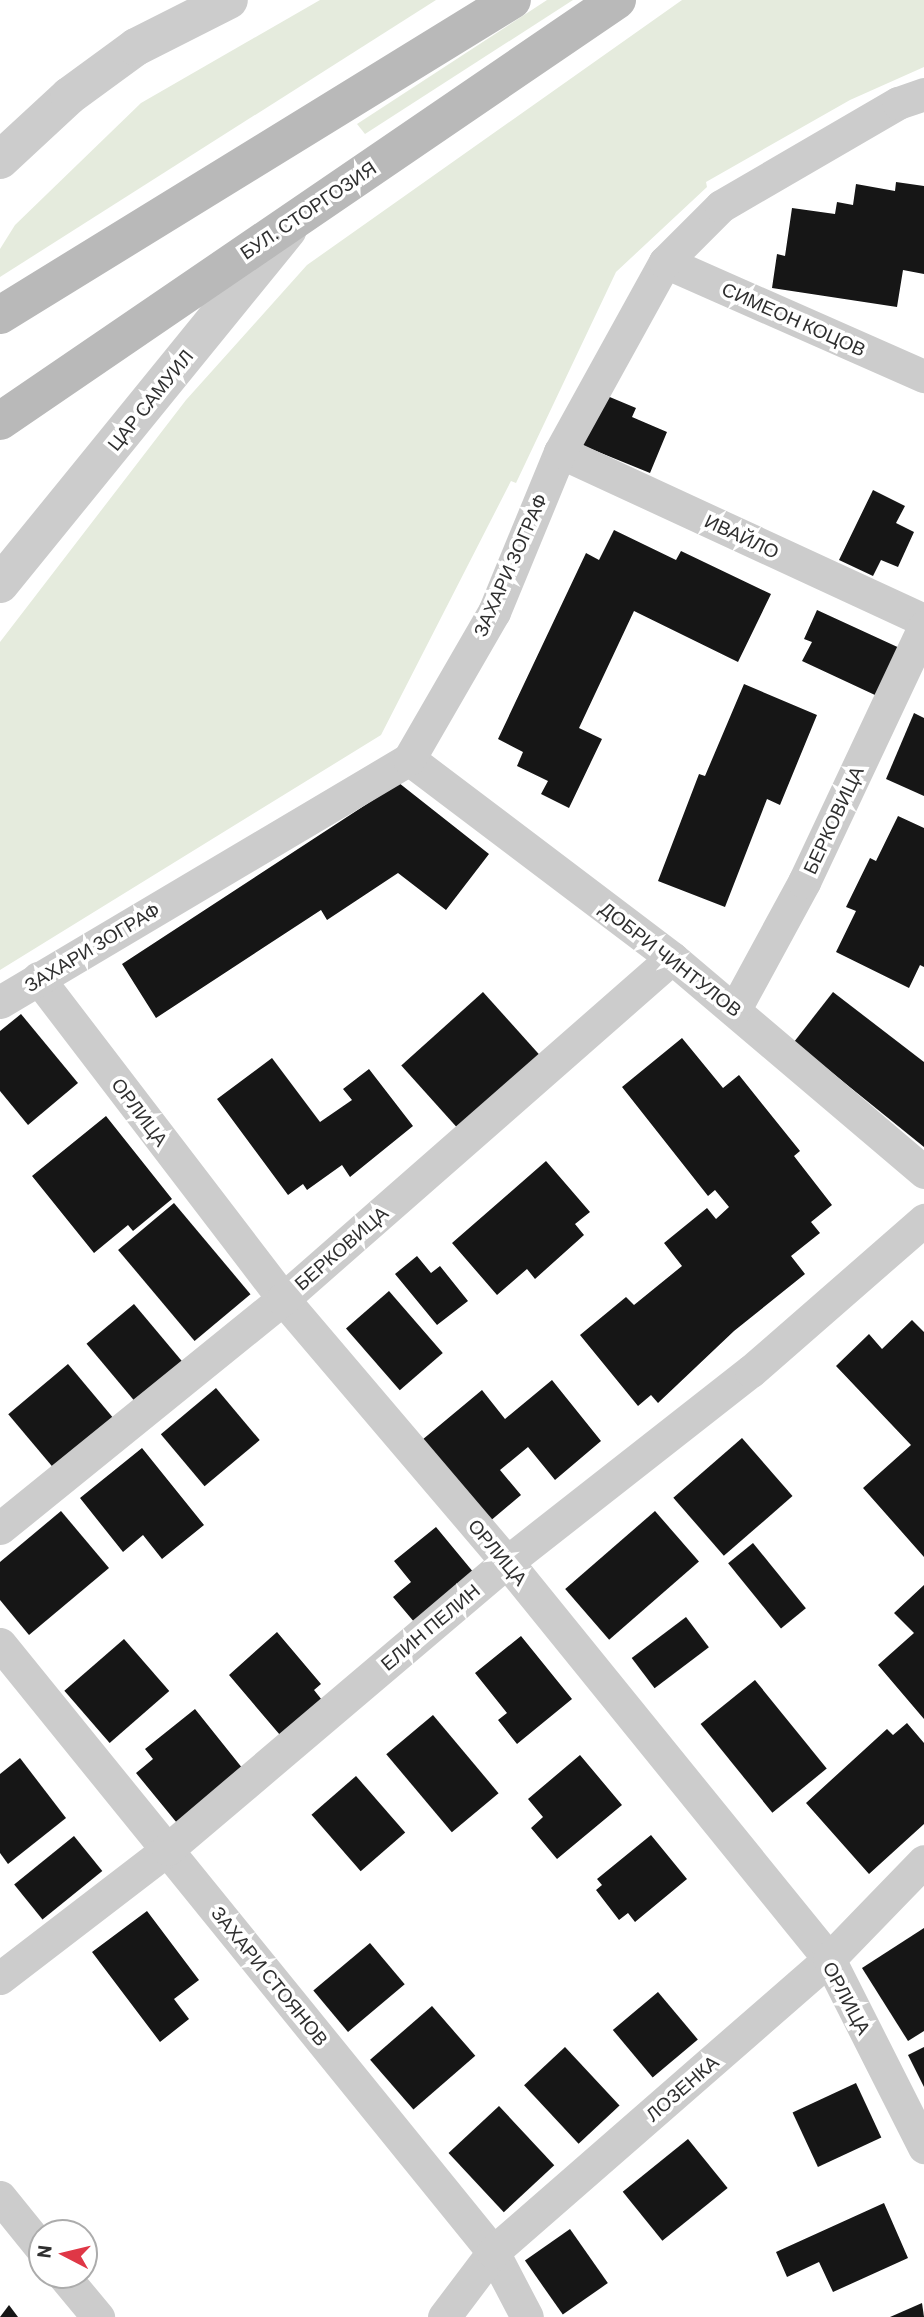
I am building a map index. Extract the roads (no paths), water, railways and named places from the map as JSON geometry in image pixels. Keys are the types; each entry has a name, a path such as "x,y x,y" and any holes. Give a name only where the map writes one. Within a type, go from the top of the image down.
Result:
{"main road":[{"path":"0,315 512,0"},
{"name":"БУЛ. СТОРГОЗИЯ","path":"0,421 617,0"}],"street":[{"path":"0,160 69,96 136,47 229,0"},
{"name":"ЗАХАРИ ЗОГРАФ","path":"0,1002 409,759 494,612 560,452 664,261 721,205 898,103 924,94"},
{"name":"ЦАР САМУИЛ","path":"0,584 299,216"},
{"name":"СИМЕОН КОЦОВ","path":"664,261 924,376"},
{"name":"ИВАЙЛО","path":"560,452 924,620"},
{"name":"БЕРКОВИЦА","path":"735,1009 804,882 924,628"},
{"name":"ДОБРИ ЧИНТУЛОВ","path":"409,759 672,958 924,1172"},
{"name":"БЕРКОВИЦА","path":"0,1528 283,1299 672,958"},
{"name":"ОРЛИЦА","path":"38,978 283,1299 507,1562 829,1959 924,2147"},
{"name":"ЕЛИН ПЕЛИН","path":"0,1978 169,1849 507,1562 751,1371 924,1220"},
{"name":"ЗАХАРИ СТОЯНОВ","path":"0,1644 169,1849 493,2252 527,2317"},
{"name":"ЛОЗЕНКА","path":"444,2317 493,2252 829,1959 924,1861"},
{"path":"0,2197 28,2232"},
{"path":"74,2289 97,2317"}]}
